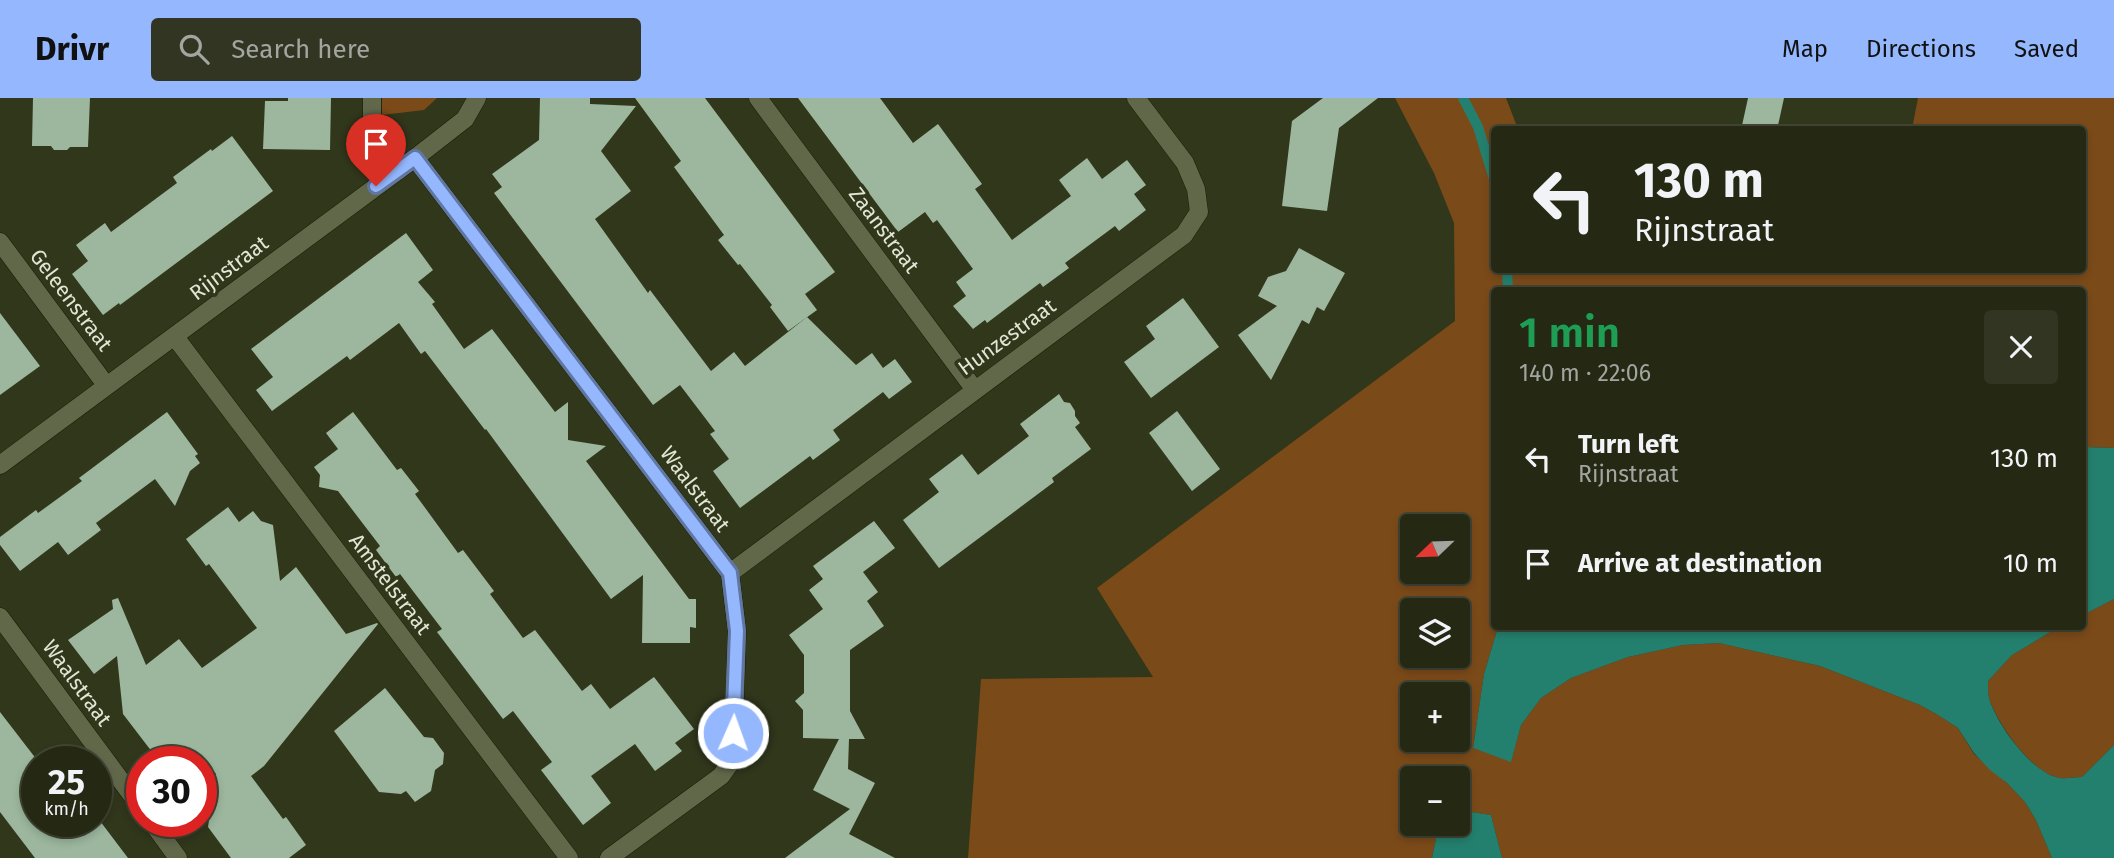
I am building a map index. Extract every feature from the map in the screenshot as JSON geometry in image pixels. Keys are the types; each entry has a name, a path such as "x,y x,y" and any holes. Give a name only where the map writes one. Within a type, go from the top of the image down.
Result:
{"street":[{"path":"372,98 372,131 399,170"},
{"name":"Rijnstraat","path":"0,465 415,158 465,119 477,98"},
{"name":"Zaanstraat","path":"758,98 975,390"},
{"name":"Hunzestraat","path":"730,573 1184,235 1199,212 1196,189 1185,163 1136,98"},
{"name":"Waalstraat","path":"415,158 730,573"},
{"name":"Geleenstraat","path":"0,242 106,385"},
{"name":"Amstelstraat","path":"175,337 569,858"},
{"path":"609,858 721,776 733,759 737,631 730,573"},
{"name":"Waalstraat","path":"0,617 126,787"},
{"path":"162,837 178,858"}],"shaded area":[{"path":"382,98 437,98 424,110 382,115"},
{"path":"1395,98 1506,98 1517,126 1491,126 1491,273 2086,273 2086,126 1913,126 1918,98 2114,98 2114,448 2086,447 2086,287 1491,287 1491,630 1497,630 1484,674 1473,748 1511,761 1521,725 1541,698 1571,678 1628,657 1683,645 1719,643 1820,666 1920,705 1938,715 1958,728 1974,754 2025,802 2052,858 1502,858 1491,815 1470,812 1470,766 1400,766 1400,836 1437,836 1432,858 968,858 981,679 1153,677 1097,588 1455,321 1454,223 1434,173"},
{"path":"2114,599 2114,745 2082,777 2063,778 2038,767 2017,746 1993,708 1989,698 1988,681 2012,655 2054,630 2086,630 2086,613"}],"water":[{"path":"2086,447 2114,448 2114,599 2086,613"},
{"path":"1497,630 2054,630 2012,655 1988,681 1989,698 1999,720 2017,746 2027,758 2049,774 2063,778 2082,777 2114,745 2114,858 2052,858 2025,802 1974,753 1958,728 1920,705 1820,666 1719,643 1683,645 1628,657 1571,678 1541,698 1521,725 1511,762 1473,748 1484,674"},
{"path":"1470,812 1491,815 1502,858 1432,858 1437,836 1470,836"}],"building":[{"path":"33,98 90,98 88,147 54,150 51,146 32,146"},
{"path":"288,98 331,98 330,150 263,149 265,101 288,101"},
{"path":"540,98 590,98 590,104 636,106 601,151 631,191 595,219 648,293 650,290 711,371 734,352 745,366 807,317 856,365 872,353 883,368 895,359 912,382 889,399 883,392 833,430 840,440 813,460 810,456 740,508 713,471 729,459 710,434 715,431 680,385 653,405 494,193 502,187 492,174 539,140"},
{"path":"635,98 705,98 835,272 805,294 817,310 788,331 770,307 772,305 718,240 724,235 674,167 681,161"},
{"path":"798,98 880,98 913,143 938,124 982,184 975,189 1012,240 1071,196 1059,180 1087,158 1102,179 1127,160 1146,185 1134,194 1146,210 1119,231 1115,226 1065,263 1069,268 1043,287 1040,283 987,323 985,320 973,329 953,306 966,296 956,282 973,269 937,220 933,223 925,212 898,232"},
{"path":"1323,98 1378,98 1339,128 1327,211 1282,206 1292,121"},
{"path":"1748,98 1784,98 1778,126 1742,126"},
{"path":"232,136 273,191 103,315 72,274 88,261 76,245 105,223 111,232 177,183 173,177"},
{"path":"406,233 433,270 418,282 435,302 432,304 464,349 492,329 555,412 568,402 568,440 606,446 586,461 689,599 696,599 696,628 690,627 690,643 642,643 643,575 611,599 486,429 425,351 421,354 399,323 350,360 347,356 272,411 256,390 273,377 251,349"},
{"path":"1299,248 1345,273 1324,311 1317,307 1309,324 1302,320 1271,380 1238,335 1277,306 1258,296 1268,277 1286,271"},
{"path":"1183,298 1219,347 1151,398 1124,362 1155,339 1146,326"},
{"path":"0,313 40,366 0,395"},
{"path":"1059,394 1075,411 1080,423 1075,427 1091,449 1052,478 1054,482 939,568 903,520 939,492 929,479 962,454 978,475 1029,436 1020,424"},
{"path":"1177,411 1220,469 1192,491 1149,433"},
{"path":"167,412 198,454 195,456 200,463 190,471 175,506 155,479 96,523 101,530 68,555 58,542 20,571 0,545 0,537 82,481 79,478"},
{"path":"353,412 397,470 401,468 419,491 415,494 458,553 463,550 494,591 490,594 523,638 535,630 582,691 591,684 610,709 654,677 694,729 675,743 682,751 655,771 635,744 591,776 611,803 583,825 541,770 552,762 513,711 503,719 437,632 442,629 400,574 396,577 376,550 380,546 338,491 319,487 320,475 314,467 338,449 326,433"},
{"path":"228,507 239,522 253,511 261,521 273,525 280,581 296,567 346,634 378,624 264,766 251,776 306,845 289,858 231,858 215,837 217,746 148,746 123,714 117,656 94,674 68,640 113,609 112,600 118,598 146,665 179,639 202,668 257,628 209,564 206,566 186,539"},
{"path":"874,521 895,548 863,572 878,592 867,601 884,626 850,650 850,711 865,739 849,739 848,769 875,783 849,834 895,858 785,858 850,809 813,790 839,739 803,738 803,710 795,701 804,693 804,655 789,635 823,609 809,590 823,579 813,566"},
{"path":"385,688 424,737 433,738 444,753 443,764 435,770 431,791 415,802 406,791 401,794 379,792 334,731"},
{"path":"0,712 26,746 21,746 21,837 112,837 128,858 35,858 0,812"}],"waterway":[{"path":"1463,98 1478,127 1491,169"},
{"path":"1507,273 1508,287"}],"route":[{"path":"376,186 415,158 730,573 737,631 733,733"}]}
